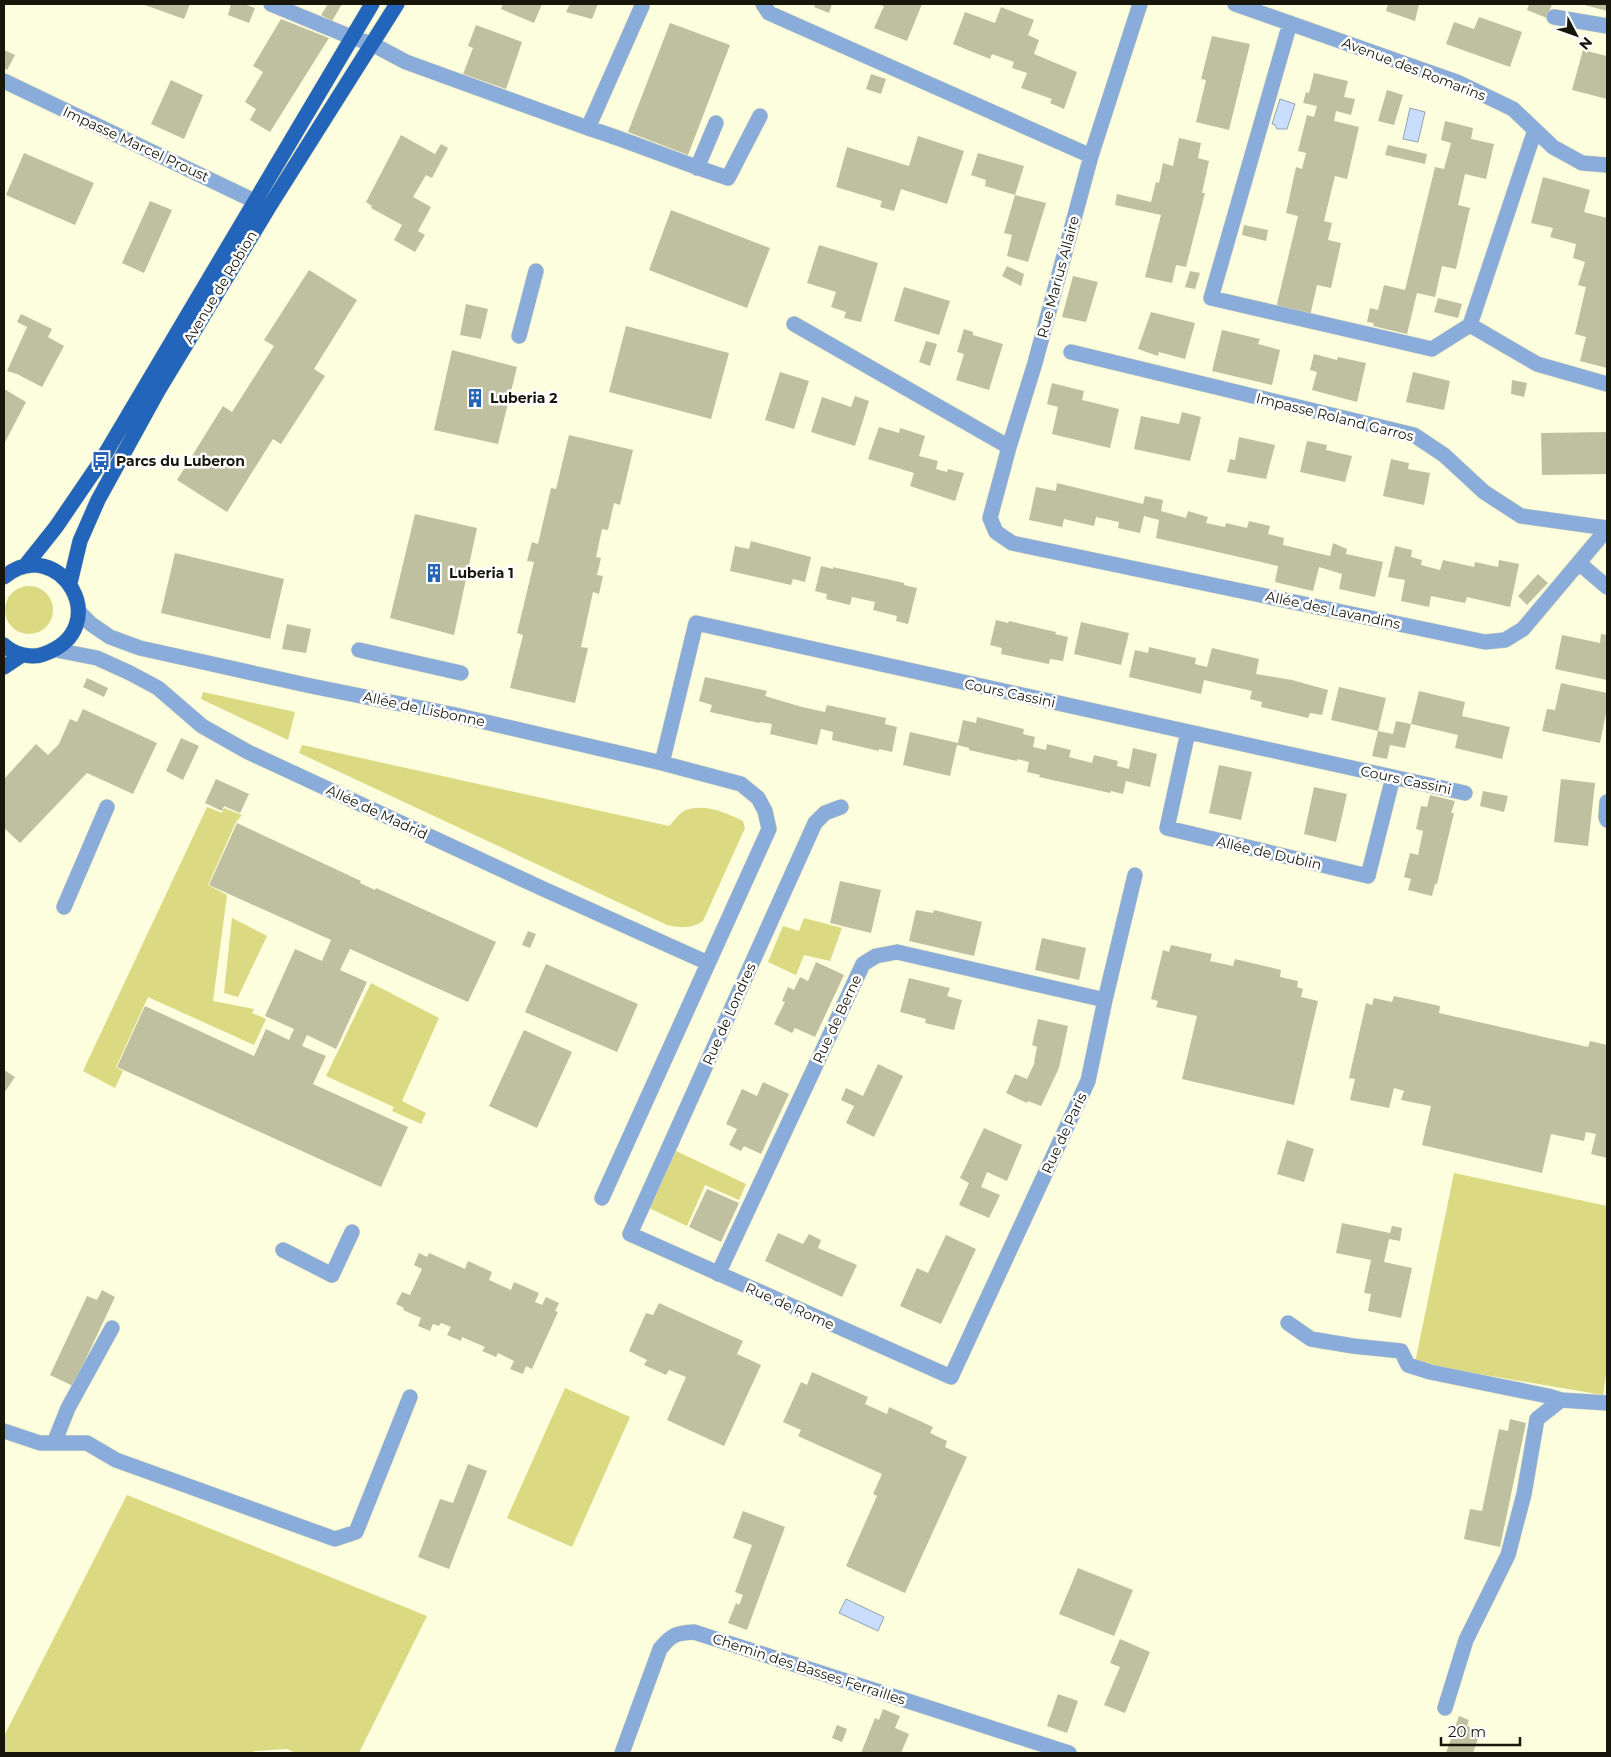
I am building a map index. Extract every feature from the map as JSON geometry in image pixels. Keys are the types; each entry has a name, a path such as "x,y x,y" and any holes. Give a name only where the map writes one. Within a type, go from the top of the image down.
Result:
{"main road":[{"name":"Avenue de Robion","path":"70,584 80,541 98,500 262,204 351,37 372,4"},
{"name":"Avenue de Robion","path":"25,566 56,527 101,461 262,204 372,44 397,4"},
{"path":"4,577 10,571 25,566 42,566 57,572 70,584 76,597 78,612 75,627 68,640 56,650 39,656 22,655 8,649 4,645"},
{"path":"4,667 22,655"}],"street":[{"path":"271,4 372,44 406,62 728,178 760,116"},
{"path":"763,4 769,12 1092,156"},
{"name":"Rue Marius Allaire","path":"1012,543 996,532 990,518 1092,156 1140,4"},
{"name":"Avenue des Romarins","path":"1236,4 1457,82 1513,108 1553,147 1582,163 1607,165"},
{"path":"588,128 642,6"},
{"path":"1554,17 1607,26"},
{"path":"1290,23 1210,298 1432,349 1470,325 1535,130"},
{"name":"Impasse Marcel Proust","path":"4,81 262,204"},
{"path":"696,168 716,122"},
{"path":"518,336 536,271"},
{"path":"794,324 1009,447"},
{"path":"1470,325 1537,364 1607,384"},
{"name":"Impasse Roland Garros","path":"1071,352 1414,435 1444,455 1484,492 1521,516 1607,528"},
{"name":"Allée des Lavandins","path":"1012,543 1485,642 1505,640 1523,629 1607,528"},
{"path":"1579,563 1607,587"},
{"name":"Allée de Lisbonne","path":"78,612 110,637 140,648 311,686 452,714 662,763 741,784 758,798 765,811 769,829 708,963"},
{"name":"Cours Cassini","path":"662,763 696,624 1465,793"},
{"name":"Allée de Madrid","path":"56,650 97,658 130,673 158,688 202,726 248,752 539,888 708,963"},
{"path":"359,650 462,674"},
{"name":"Allée de Dublin","path":"1188,732 1167,828 1368,876 1393,777"},
{"path":"1607,802 1607,820"},
{"path":"64,906 107,807"},
{"name":"Rue de Londres","path":"630,1234 815,822 825,813 840,807"},
{"name":"Rue de Paris","path":"951,1377 1088,1081 1135,875"},
{"name":"Rue de Berne","path":"718,1274 863,964 876,956 897,952 1105,1000"},
{"path":"602,1198 708,963"},
{"path":"283,1250 332,1275 352,1232"},
{"name":"Rue de Rome","path":"630,1234 951,1377"},
{"path":"1288,1323 1311,1339 1353,1346 1401,1350 1408,1365 1430,1372 1561,1400 1607,1403"},
{"path":"54,1443 68,1408 112,1328"},
{"path":"4,1431 40,1443 87,1442 116,1460 335,1539 356,1532 410,1397"},
{"path":"1445,1708 1466,1640 1508,1555 1524,1494 1537,1419 1561,1400"},
{"name":"Chemin des Basses Ferrailles","path":"622,1753 660,1649 669,1638 680,1633 694,1632 1069,1753"}],"shaded area":[{"path":"24,586 34,586 43,590 49,596 52,601 52,619 43,630 34,634 24,634 15,630 9,624 5,615 5,605 9,596 15,590"},
{"path":"203,692 295,712 288,740 201,699"},
{"path":"302,745 669,826 686,810 708,808 743,821 745,828 703,921 690,927 672,926 299,753"},
{"path":"207,807 222,813 224,808 242,815 236,822 208,885 227,895 213,1001 254,1009 252,1013 266,1019 254,1045 148,997 116,1067 123,1071 115,1088 83,1071"},
{"path":"232,918 267,936 238,997 224,993"},
{"path":"804,918 842,928 830,961 804,955 796,975 768,962 783,926 799,931"},
{"path":"371,983 439,1018 402,1101 426,1113 421,1124 392,1111 394,1107 326,1076"},
{"path":"676,1151 746,1184 739,1200 705,1185 687,1226 649,1208"},
{"path":"1454,1173 1607,1206 1607,1369 1603,1395 1415,1363"},
{"path":"565,1388 630,1417 572,1547 507,1518"},
{"path":"127,1495 427,1616 359,1753 296,1753 287,1749 254,1751 252,1753 4,1753 4,1736"}],"water":[{"path":"1280,99 1295,104 1287,129 1277,129 1272,124"},
{"path":"1410,108 1425,112 1418,142 1403,139"},
{"path":"846,1599 884,1617 878,1631 839,1613"}],"building":[{"path":"142,4 190,4 184,19"},
{"path":"231,4 244,4 255,8 249,23 228,15"},
{"path":"328,4 342,4 332,21 321,15"},
{"path":"503,4 542,4 534,23 501,9"},
{"path":"570,4 598,4 592,19 566,12"},
{"path":"816,4 832,4 829,13 814,7"},
{"path":"878,4 922,4 907,41 874,28 884,6"},
{"path":"1388,4 1419,4 1415,21 1386,11"},
{"path":"1529,4 1552,4 1547,18 1527,10"},
{"path":"1581,4 1607,4 1607,11"},
{"path":"1001,7 1034,20 1028,35 1039,40 1034,54 1077,72 1064,109 1050,103 1052,99 1021,88 1027,73 1012,68 1014,62 992,54 990,59 953,44 965,12 995,23"},
{"path":"1479,17 1522,32 1510,67 1446,44 1454,22 1474,29"},
{"path":"281,19 329,38 270,132 250,120 256,109 245,102 263,72 253,66"},
{"path":"670,23 730,45 688,155 628,132"},
{"path":"476,25 522,42 506,89 463,74 473,48 468,46"},
{"path":"1212,36 1250,44 1229,130 1196,122 1206,80 1201,79"},
{"path":"4,50 15,55 7,70 4,68"},
{"path":"1583,50 1607,56 1607,99 1572,90"},
{"path":"1314,73 1348,81 1344,97 1355,99 1351,115 1336,111 1334,121 1359,127 1347,179 1335,176 1324,221 1332,223 1328,240 1341,243 1331,288 1317,285 1310,316 1276,308 1298,216 1286,213 1296,167 1302,169 1306,153 1298,151 1307,115 1314,117 1317,106 1303,103 1306,92 1309,93"},
{"path":"871,74 886,79 881,94 866,89"},
{"path":"171,80 203,95 184,139 151,124"},
{"path":"1387,90 1403,95 1394,125 1378,121"},
{"path":"1445,121 1473,128 1471,139 1494,144 1486,179 1465,174 1458,205 1470,208 1456,269 1442,266 1435,297 1417,293 1407,334 1373,326 1374,323 1367,322 1370,308 1378,310 1384,285 1405,290 1435,167 1444,169 1451,143 1441,140"},
{"path":"401,135 435,154 441,144 448,148 432,178 426,175 413,197 431,207 418,231 425,235 415,252 394,240 402,225 371,208 372,206 366,202"},
{"path":"918,136 964,151 947,204 901,189 894,211 880,207 882,201 836,187 847,147 909,166"},
{"path":"1179,138 1201,143 1198,158 1209,161 1202,193 1205,193 1186,267 1176,265 1172,283 1145,277 1161,215 1115,205 1117,194 1151,202 1156,182 1159,183 1163,163 1173,166"},
{"path":"1388,145 1427,154 1425,164 1385,155"},
{"path":"24,153 94,183 75,225 6,195"},
{"path":"978,153 1024,166 1015,195 985,186 986,180 971,175"},
{"path":"1543,177 1590,190 1584,212 1607,218 1607,368 1580,361 1586,337 1575,334 1586,287 1578,285 1585,262 1573,258 1576,244 1550,237 1553,228 1531,223"},
{"path":"1015,195 1046,203 1028,262 1007,256 1012,235 1004,233"},
{"path":"150,201 172,210 144,273 122,263"},
{"path":"671,210 770,248 747,308 649,270"},
{"path":"1244,225 1268,230 1266,241 1242,235"},
{"path":"819,245 878,263 861,322 844,318 846,312 831,307 836,292 807,283"},
{"path":"1007,266 1024,274 1021,286 1002,276"},
{"path":"309,270 357,300 314,369 325,376 281,444 273,439 227,512 177,480 223,406 232,412 274,346 264,340"},
{"path":"1190,271 1200,273 1195,289 1185,287"},
{"path":"1073,276 1098,282 1086,322 1062,317"},
{"path":"904,287 950,301 939,335 894,321"},
{"path":"1438,298 1462,304 1458,318 1434,312"},
{"path":"466,304 488,309 481,339 460,335"},
{"path":"1151,312 1195,323 1185,359 1159,352 1158,356 1138,349"},
{"path":"21,314 52,329 48,337 64,346 42,387 7,371 27,327 17,322"},
{"path":"626,326 729,353 711,419 609,392"},
{"path":"964,329 973,332 973,335 1003,344 989,390 956,380 964,354 957,352"},
{"path":"1222,330 1260,339 1258,344 1280,350 1272,385 1212,371"},
{"path":"926,341 937,344 930,366 919,362"},
{"name":"Luberia 2","path":"452,350 517,367 498,444 434,430"},
{"path":"1314,354 1337,360 1338,357 1366,363 1357,402 1312,390 1317,372 1310,370"},
{"path":"780,372 809,381 794,429 765,420"},
{"path":"1413,372 1450,381 1444,410 1406,402"},
{"path":"1512,380 1527,383 1524,397 1511,394"},
{"path":"1052,383 1084,391 1082,400 1119,409 1110,448 1052,434 1058,407 1047,404"},
{"path":"4,389 26,402 4,444"},
{"path":"855,396 869,401 855,446 811,432 822,397 851,407"},
{"path":"1182,412 1201,417 1190,461 1134,449 1141,416 1179,424"},
{"path":"879,427 899,433 900,428 925,436 919,456 938,461 936,469 947,472 948,469 964,473 955,501 910,486 914,473 868,459"},
{"path":"1607,432 1607,474 1542,475 1541,433"},
{"path":"569,435 633,450 620,505 614,503 608,530 602,529 596,557 601,558 597,575 603,576 599,594 593,592 581,647 588,648 575,703 510,688 523,635 517,633 534,562 527,561 532,542 538,544 551,488 556,489"},
{"path":"1239,437 1275,445 1266,479 1227,472 1230,459 1235,460"},
{"path":"1307,441 1327,445 1326,450 1352,456 1345,482 1300,472"},
{"path":"1391,459 1409,463 1408,469 1430,473 1424,505 1383,496"},
{"path":"1057,483 1143,504 1145,496 1163,500 1161,511 1186,518 1188,511 1208,517 1206,523 1225,527 1226,523 1247,528 1249,521 1270,526 1268,534 1284,538 1283,545 1330,556 1333,543 1347,549 1346,554 1383,562 1375,597 1339,589 1342,574 1319,567 1313,591 1275,582 1278,566 1156,538 1159,520 1144,516 1140,533 1118,528 1119,522 1096,517 1094,526 1064,519 1062,527 1029,520 1036,487 1056,491"},
{"name":"Luberia 1","path":"415,514 477,528 454,635 390,618"},
{"path":"751,541 811,557 805,582 793,579 791,585 730,571 735,546 749,549"},
{"path":"1395,546 1412,550 1411,557 1422,560 1421,565 1440,570 1443,560 1474,567 1475,562 1498,567 1499,560 1519,564 1510,607 1467,597 1465,603 1431,596 1429,607 1401,601 1405,580 1388,577"},
{"path":"175,553 284,579 270,639 161,613"},
{"path":"821,566 904,583 904,585 917,588 908,624 896,621 897,616 873,610 875,602 852,597 850,605 826,599 827,594 815,591"},
{"path":"1538,574 1548,583 1527,605 1518,596"},
{"path":"996,620 1008,623 1009,621 1056,632 1055,634 1068,637 1063,661 1050,659 1049,664 1001,654 1002,648 990,645"},
{"path":"1081,622 1129,633 1121,665 1074,654"},
{"path":"287,624 311,629 306,653 282,649"},
{"path":"1601,634 1607,635 1607,680 1555,669 1562,635 1600,643"},
{"path":"1149,647 1196,658 1195,664 1207,667 1212,648 1259,659 1256,674 1292,680 1328,690 1322,715 1310,713 1308,718 1261,707 1262,702 1250,699 1252,691 1204,680 1201,694 1129,677 1135,650 1148,653"},
{"path":"705,677 767,691 765,696 802,707 825,712 827,705 886,718 885,724 897,727 892,752 879,749 879,751 832,740 833,732 821,729 817,745 770,734 772,724 710,712 712,705 699,701"},
{"path":"87,678 108,688 104,697 83,687"},
{"path":"1561,683 1607,693 1607,708 1600,743 1542,731 1547,709 1555,710"},
{"path":"1339,687 1386,698 1378,731 1331,720"},
{"path":"1419,691 1465,702 1462,716 1510,727 1502,759 1455,748 1458,735 1411,724"},
{"path":"83,709 157,743 133,794 87,773 20,843 4,828 4,779 36,744 48,755 59,744 70,719 77,722"},
{"path":"977,717 1024,729 1023,734 1035,737 1033,747 1046,750 1047,744 1071,750 1069,757 1092,763 1094,755 1118,761 1117,766 1129,769 1133,748 1157,754 1150,787 1126,781 1123,794 1111,791 1110,793 1039,777 1040,775 1027,772 1029,762 969,750 969,748 957,745 950,776 903,765 910,732 958,743 963,720 976,723"},
{"path":"1396,721 1411,724 1405,748 1390,745 1387,759 1372,756 1378,731 1393,734"},
{"path":"181,738 199,746 183,780 166,771"},
{"path":"1219,765 1252,772 1241,820 1209,813"},
{"path":"216,779 249,794 240,813 224,806 222,811 205,803"},
{"path":"1561,779 1595,783 1588,846 1554,842"},
{"path":"1314,787 1347,794 1336,842 1304,834"},
{"path":"1483,791 1508,796 1504,812 1480,806"},
{"path":"1430,795 1455,801 1451,813 1454,813 1437,884 1435,884 1432,896 1408,890 1411,879 1404,877 1410,853 1418,855 1423,831 1416,829 1421,806 1427,807"},
{"path":"237,823 361,881 360,883 375,890 376,888 496,942 468,1002 350,949 340,970 367,982 336,1049 307,1035 302,1046 326,1056 313,1084 408,1127 381,1187 117,1067 145,1006 254,1056 266,1029 289,1040 294,1029 265,1016 295,949 322,961 331,940 209,885"},
{"path":"840,881 881,890 871,933 830,923"},
{"path":"916,910 933,913 934,910 982,922 974,956 909,941"},
{"path":"528,931 536,934 530,948 522,945"},
{"path":"1042,938 1086,948 1079,980 1035,970"},
{"path":"1171,945 1212,954 1210,961 1233,966 1235,959 1281,970 1280,977 1298,981 1297,987 1303,989 1301,997 1318,1001 1294,1105 1182,1079 1197,1016 1156,1007 1158,1001 1151,999 1163,950 1169,952"},
{"path":"816,962 844,975 815,1037 795,1028 792,1033 774,1024 785,1002 782,1001 788,987 794,990 800,977 808,981"},
{"path":"546,964 638,1004 617,1052 525,1012"},
{"path":"909,978 950,988 947,996 962,1000 954,1030 925,1023 926,1019 900,1012"},
{"path":"1394,996 1440,1006 1439,1013 1588,1047 1590,1041 1607,1045 1607,1158 1591,1154 1596,1134 1586,1132 1584,1141 1551,1134 1542,1173 1422,1145 1431,1106 1401,1100 1404,1091 1394,1088 1389,1108 1350,1100 1355,1079 1349,1078 1366,1003 1372,1005 1374,998 1392,1002"},
{"path":"1038,1019 1068,1026 1059,1068 1041,1106 1028,1101 1027,1103 1006,1093 1015,1074 1027,1079 1035,1062 1037,1047 1032,1045"},
{"path":"524,1030 572,1052 537,1128 489,1106"},
{"path":"878,1064 903,1076 874,1137 846,1123 854,1106 841,1100 846,1088 863,1096"},
{"path":"4,1070 15,1077 4,1093"},
{"path":"763,1082 789,1094 761,1154 744,1146 741,1151 729,1145 737,1129 726,1124 742,1089 757,1096"},
{"path":"984,1128 1022,1145 1007,1181 987,1172 981,1187 1000,1195 989,1218 959,1205 969,1183 960,1178"},
{"path":"1287,1140 1314,1149 1304,1182 1277,1174"},
{"path":"707,1189 739,1203 721,1242 689,1227"},
{"path":"1342,1223 1390,1233 1392,1226 1402,1228 1400,1241 1389,1239 1384,1262 1412,1268 1401,1318 1368,1311 1371,1294 1364,1293 1371,1260 1336,1253"},
{"path":"778,1233 803,1244 809,1234 821,1240 818,1248 857,1265 842,1297 765,1261"},
{"path":"946,1235 976,1249 941,1324 900,1306 917,1268 928,1273"},
{"path":"419,1253 427,1257 429,1253 465,1269 468,1261 492,1272 489,1280 511,1290 514,1282 539,1293 535,1302 542,1305 546,1297 559,1303 555,1311 558,1312 532,1369 526,1366 523,1374 510,1369 514,1361 498,1353 496,1357 482,1351 485,1347 462,1337 461,1341 447,1335 451,1327 441,1323 439,1326 433,1324 430,1331 418,1326 421,1318 403,1310 404,1308 396,1304 402,1292 410,1295 422,1269 414,1265"},
{"path":"102,1290 115,1297 73,1386 50,1375 87,1296 97,1300"},
{"path":"659,1303 743,1341 737,1354 761,1365 724,1446 667,1420 686,1377 669,1370 666,1375 644,1365 647,1360 629,1351 646,1313 653,1315"},
{"path":"812,1372 868,1397 865,1404 887,1414 889,1407 933,1427 930,1433 947,1441 945,1447 967,1457 905,1593 846,1566 877,1496 873,1494 882,1474 798,1436 801,1430 783,1422 801,1382 807,1385"},
{"path":"1510,1419 1526,1423 1500,1547 1464,1539 1470,1509 1482,1511 1499,1429 1508,1431"},
{"path":"468,1464 487,1471 449,1569 418,1557 440,1499 453,1503"},
{"path":"743,1511 785,1527 747,1630 728,1623 736,1603 739,1605 743,1595 735,1592 752,1545 733,1538"},
{"path":"1078,1568 1133,1590 1114,1636 1059,1614"},
{"path":"1120,1639 1150,1652 1125,1713 1104,1705 1120,1667 1110,1663"},
{"path":"1058,1694 1078,1701 1067,1733 1047,1726"},
{"path":"883,1709 900,1716 895,1728 909,1734 901,1753 861,1753 875,1718 879,1720"},
{"path":"1459,1716 1469,1720 1467,1726 1481,1730 1473,1753 1446,1753"},
{"path":"837,1725 847,1729 842,1742 832,1738"}],"place":[{"name":"Luberia 2","path":"475,398"},
{"name":"Parcs du Luberon","path":"101,461"},
{"name":"Luberia 1","path":"434,573"}]}
